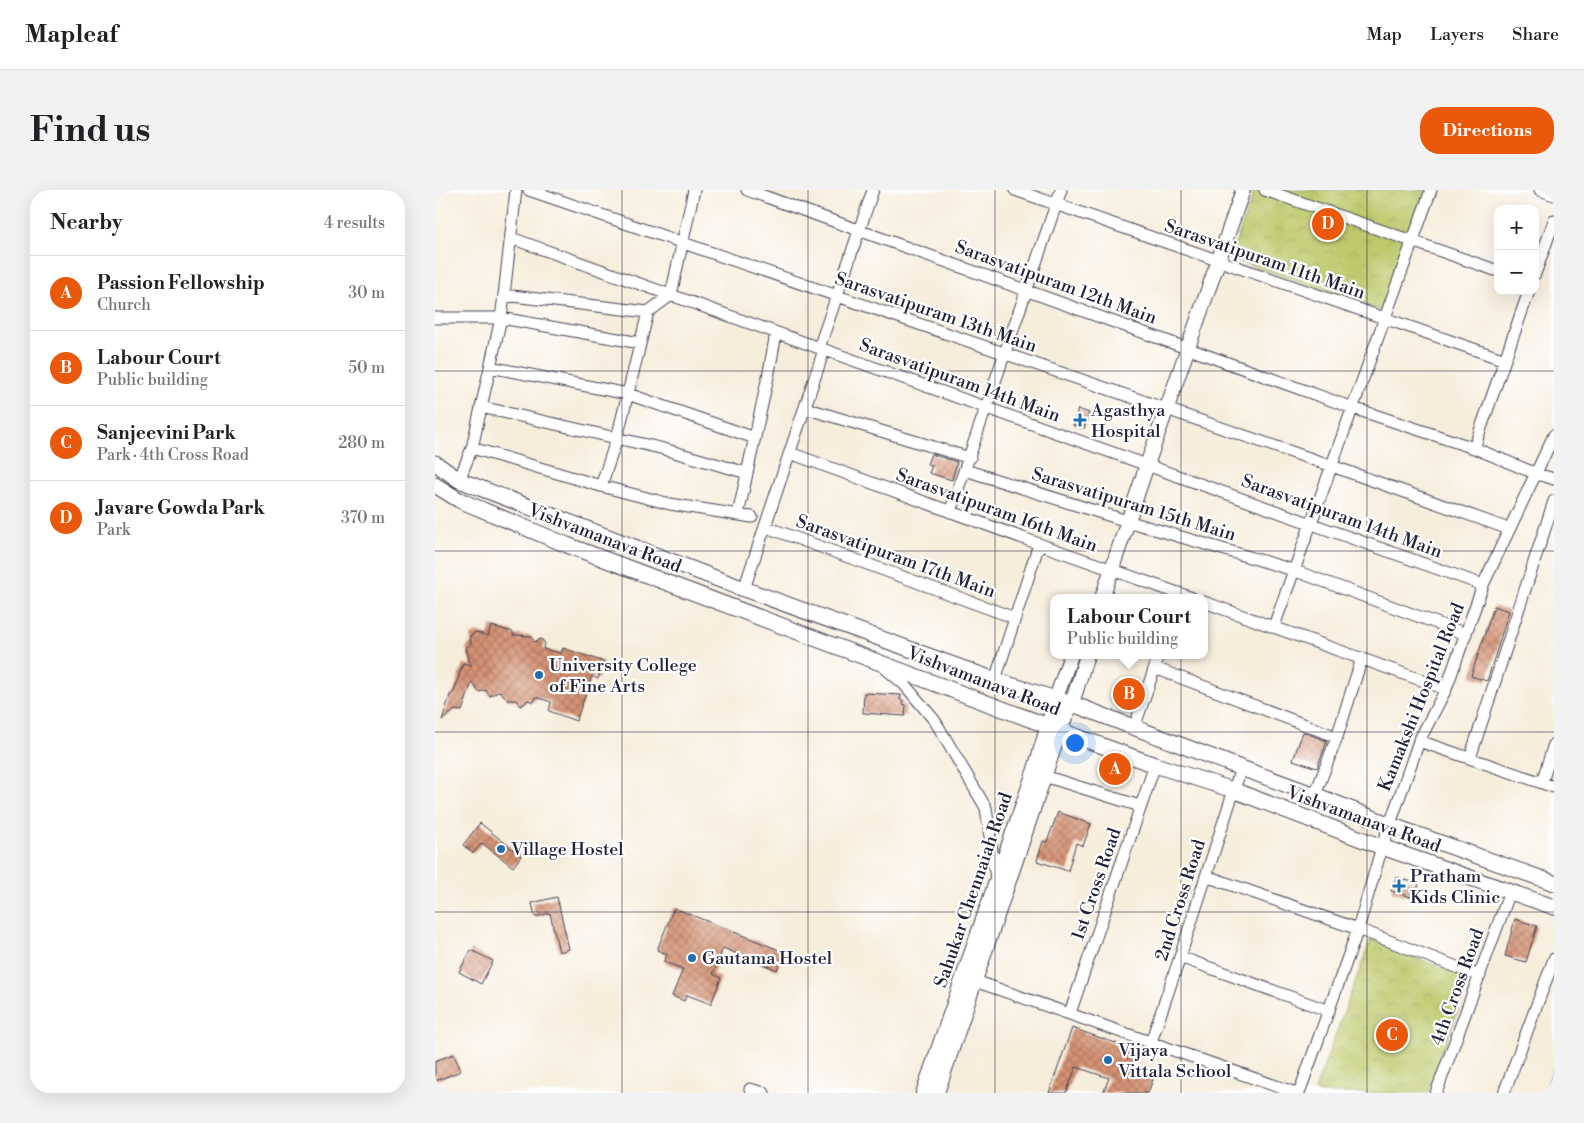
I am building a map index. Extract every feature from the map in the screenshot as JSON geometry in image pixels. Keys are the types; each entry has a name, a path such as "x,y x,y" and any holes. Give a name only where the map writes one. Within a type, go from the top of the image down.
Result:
{"main road":[{"name":"Vishvamanava Road","path":"435,464 459,480 744,589 995,680 1063,701 1390,825 1554,883"},
{"name":"Vishvamanava Road","path":"435,484 459,500 567,545 1054,728 1155,765 1233,790 1381,847 1554,907"}],"street":[{"path":"459,480 472,448 501,318 516,190"},
{"name":"Sarasvatipuram 13th Main","path":"529,190 1332,466 1509,529"},
{"path":"601,486 617,438 648,312 671,295 694,190"},
{"name":"Sarasvatipuram 12th Main","path":"747,190 1353,408 1474,448 1554,479"},
{"path":"744,589 805,408 837,296 873,190"},
{"name":"Sarasvatipuram 11th Main","path":"1015,190 1505,360"},
{"path":"950,512 1061,190"},
{"path":"1102,594 1243,190"},
{"path":"1265,190 1494,270"},
{"path":"1274,626 1431,190"},
{"path":"1540,190 1554,195"},
{"path":"1539,263 1554,221"},
{"name":"Sarasvatipuram 14th Main","path":"511,238 1483,585"},
{"path":"505,295 648,312"},
{"path":"1474,448 1528,295"},
{"path":"435,318 501,318 640,343"},
{"path":"737,515 776,333"},
{"path":"490,367 628,394 755,438"},
{"path":"481,407 660,448 747,474"},
{"path":"805,408 970,458"},
{"name":"Kamakshi Hospital Road","path":"1298,1093 1329,1012 1381,847 1419,741 1446,689 1483,585 1554,435"},
{"path":"472,448 670,504 752,518"},
{"name":"Sarasvatipuram 16th Main","path":"790,453 1173,594"},
{"name":"Sarasvatipuram 15th Main","path":"965,470 1127,521 1293,570 1466,634"},
{"path":"1470,758 1554,501"},
{"name":"Sarasvatipuram 17th Main","path":"766,527 1015,618"},
{"path":"995,680 1039,544"},
{"path":"1208,603 1446,689"},
{"path":"1315,795 1337,737 1362,658"},
{"path":"1063,701 1070,659"},
{"path":"1063,701 1075,694 1086,659"},
{"path":"1134,728 1158,659"},
{"path":"878,661 904,684 935,721 986,808 997,879"},
{"path":"1155,668 1337,737"},
{"name":"Sahukar Chennaiah Road","path":"923,1093 997,879 1063,701"},
{"name":"Sahukar Chennaiah Road","path":"937,1093 1044,776 1054,728"},
{"path":"1419,741 1554,787"},
{"path":"1541,782 1554,744"},
{"name":"1st Cross Road","path":"1070,1013 1155,765"},
{"name":"2nd Cross Road","path":"1151,1042 1241,768"},
{"path":"1044,776 1140,806"},
{"path":"1206,876 1357,928 1480,976"},
{"name":"4th Cross Road","path":"1436,1093 1510,892"},
{"path":"1180,957 1329,1012"},
{"path":"1504,1093 1554,959"},
{"path":"975,981 1298,1093"},
{"path":"750,1089 764,1093"}],"green space":[{"path":"1255,190 1425,190 1382,311 1230,258"},
{"path":"1371,939 1469,979 1428,1093 1320,1093 1315,1090"}],"building":[{"path":"1078,409 1089,413 1084,428 1073,425"},
{"path":"931,454 957,462 952,480 929,473 932,466 927,464"},
{"path":"1494,606 1509,611 1487,681 1471,676"},
{"name":"University College of Fine Arts","path":"491,626 513,632 513,635 531,636 534,642 541,639 545,643 543,649 561,653 563,648 604,662 598,679 592,676 576,721 549,711 551,702 536,697 534,702 528,700 520,706 516,700 508,700 500,691 490,696 486,690 479,692 472,682 462,711 455,710 442,720 450,695 454,692 463,663 471,666 466,648 471,643 470,636 476,632 488,636"},
{"path":"1126,681 1139,686 1132,706 1119,701"},
{"path":"864,693 901,695 900,700 903,700 903,704 906,705 905,716 863,713"},
{"path":"1303,732 1327,741 1317,768 1293,760"},
{"path":"1058,812 1091,824 1083,846 1076,843 1068,871 1037,861 1043,841 1047,842"},
{"name":"Village Hostel","path":"480,823 521,856 513,867 482,843 473,853 463,845"},
{"path":"1396,877 1419,884 1414,898 1391,891"},
{"name":"Village Hostel","path":"557,897 569,949 559,952 550,913 535,917 532,903"},
{"name":"Gautama Hostel","path":"674,908 784,952 777,970 723,948 713,974 721,978 711,1004 687,995 684,1001 672,996 683,969 664,962 667,954 657,950"},
{"path":"1515,919 1537,926 1526,962 1505,956"},
{"path":"471,950 493,961 481,984 459,972"},
{"name":"Vijaya Vittala School","path":"1072,1028 1136,1050 1129,1071 1153,1079 1148,1093 1103,1093 1109,1078 1076,1067 1066,1093 1049,1093"},
{"path":"454,1054 461,1071 435,1081 435,1061"}],"waterway":[{"path":"1545,1093 1554,1069"}],"place":[{"name":"Javare Gowda Park","path":"1328,224"},
{"name":"Agasthya Hospital","path":"1080,420"},
{"name":"University College of Fine Arts","path":"539,675"},
{"name":"Labour Court","path":"1129,694"},
{"name":"Passion Fellowship","path":"1115,769"},
{"name":"Village Hostel","path":"501,849"},
{"name":"Pratham Kids Clinic","path":"1399,886"},
{"name":"Gautama Hostel","path":"692,958"},
{"name":"Sanjeevini Park","path":"1392,1035"},
{"name":"Vijaya Vittala School","path":"1108,1060"}]}
